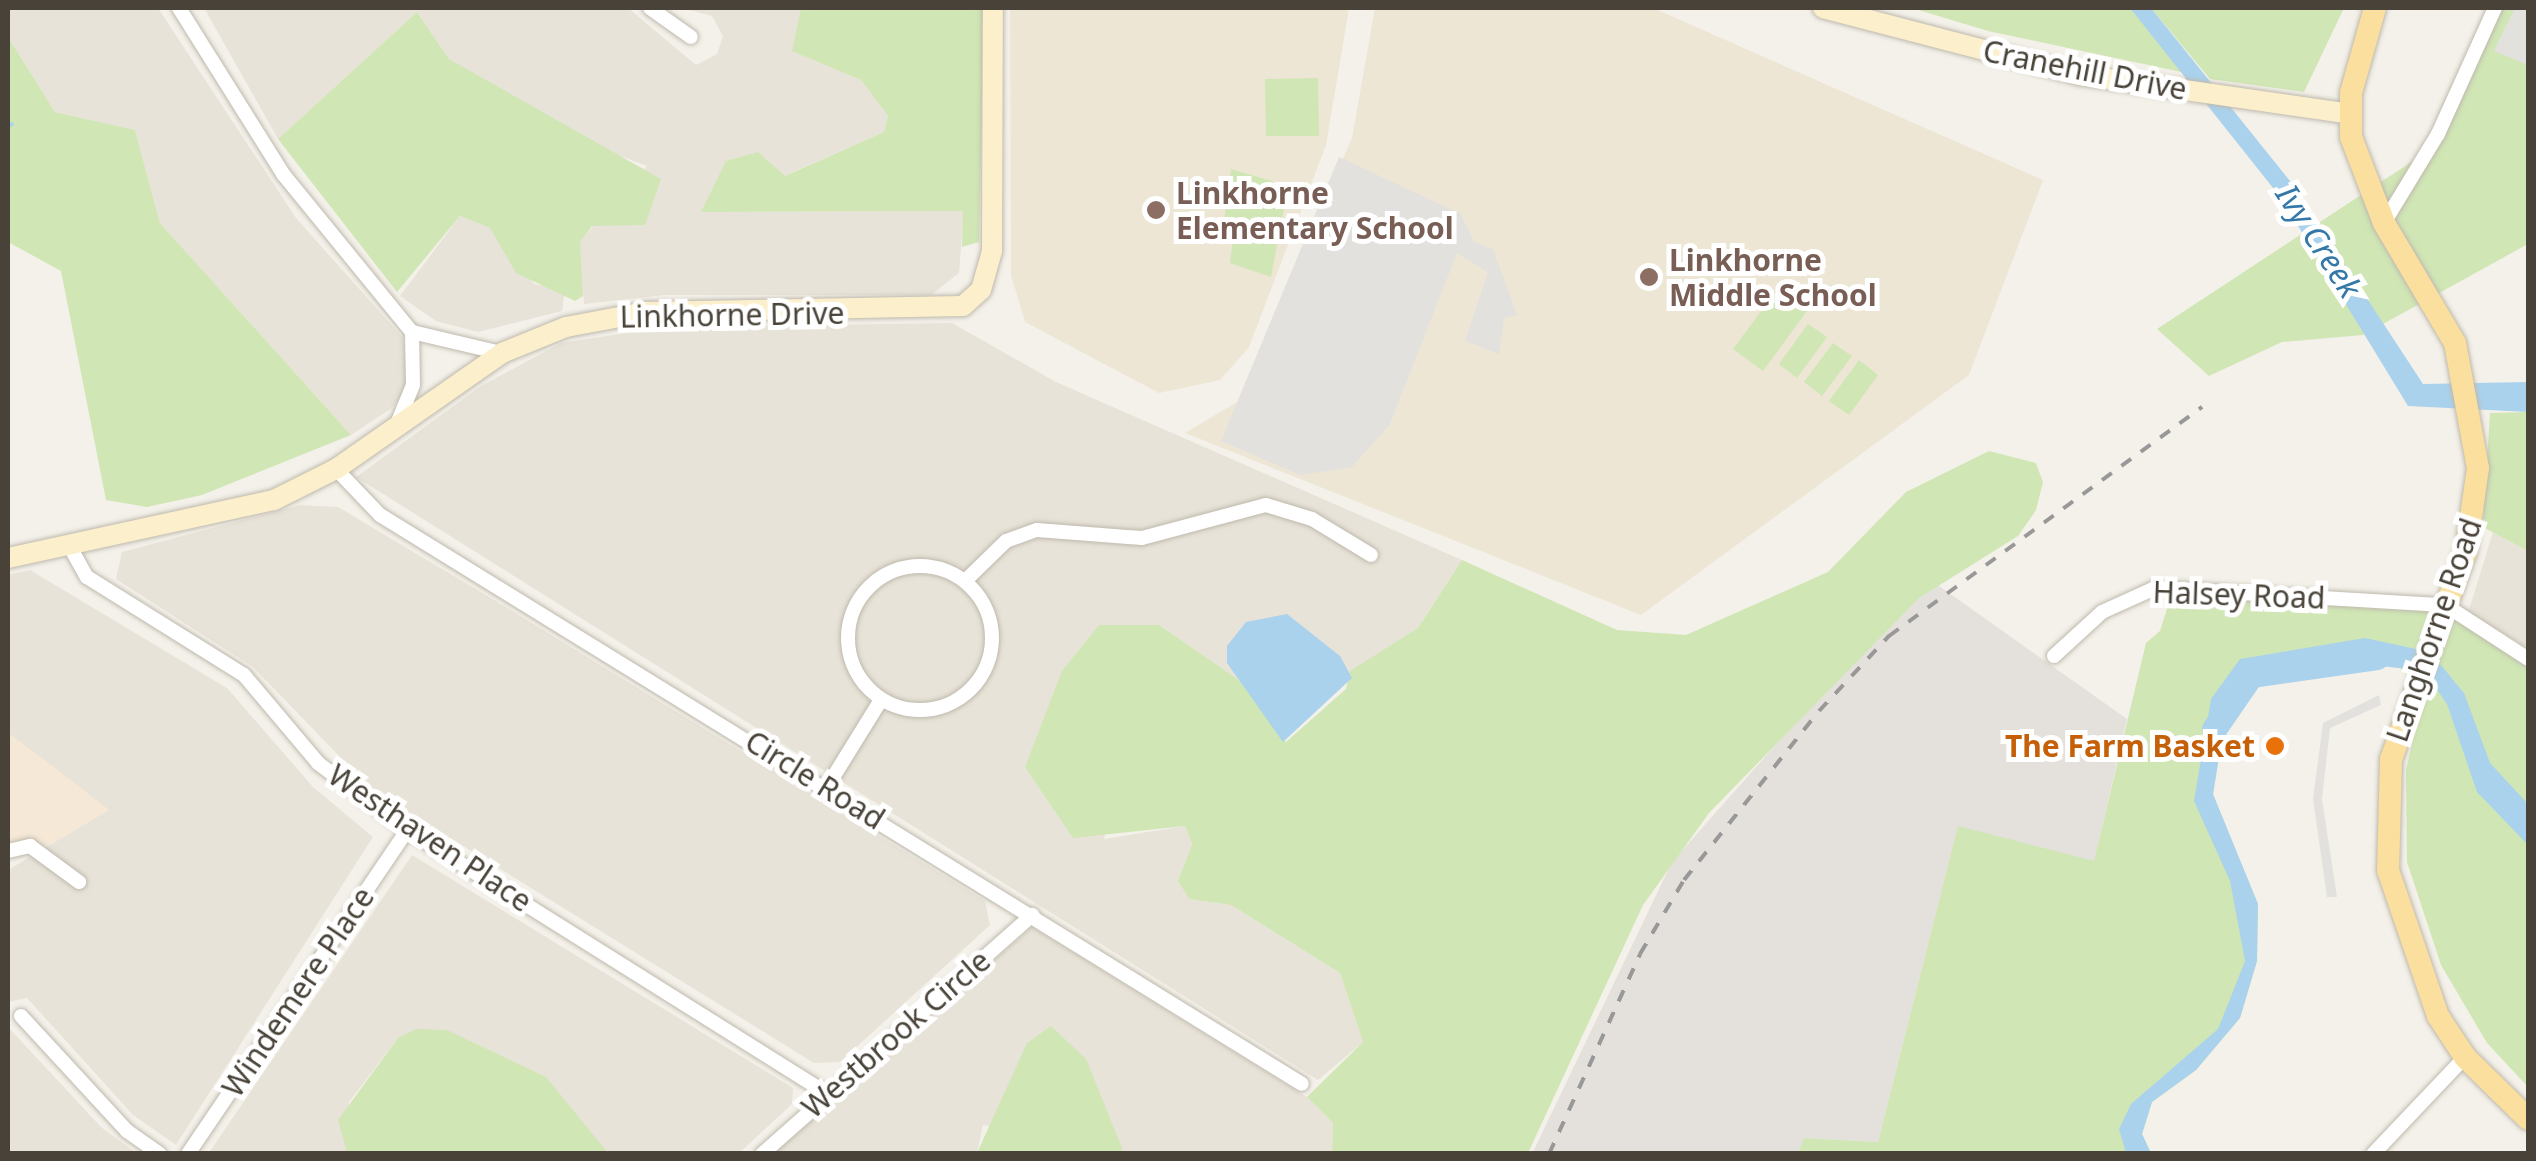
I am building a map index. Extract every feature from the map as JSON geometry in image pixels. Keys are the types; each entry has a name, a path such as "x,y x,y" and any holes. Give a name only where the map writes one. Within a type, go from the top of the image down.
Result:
{"main road":[{"name":"Linkhorne Drive","path":"8,558 247,508 336,469 502,353 566,328 646,312 963,306 981,290 992,251 993,8"},
{"name":"Cranehill Drive","path":"1823,8 2046,68 2351,114"},
{"name":"Langhorne Road","path":"2375,8 2351,114 2356,158 2384,223 2436,306 2466,379 2476,434 2477,500 2391,759 2388,870 2414,965 2465,1057 2528,1119"}],"street":[{"path":"178,8 283,174 412,332 414,385 397,425"},
{"path":"650,8 691,37"},
{"path":"2384,223 2438,134 2494,8"},
{"path":"412,332 502,353"},
{"name":"Circle Road","path":"336,469 380,515 827,787 1302,1084"},
{"path":"966,580 1006,540 1037,530 1142,538 1266,504 1312,518 1371,555"},
{"name":"Westhaven Place","path":"70,544 87,577 244,675 318,763 408,830 828,1094"},
{"path":"918,566 966,580 990,629 983,675 958,699 926,711 881,700 848,650 864,592 918,566"},
{"name":"Halsey Road","path":"2054,656 2102,612 2154,588 2443,611"},
{"path":"2443,611 2528,659"},
{"path":"827,787 881,700"},
{"name":"Windemere Place","path":"188,1154 408,830"},
{"path":"8,850 30,846 79,882"},
{"name":"Westbrook Circle","path":"762,1154 1032,915"},
{"path":"21,1016 127,1131 160,1154"},
{"path":"2373,1154 2465,1057"}],"shaded area":[{"path":"8,8 158,8 296,218 403,338 408,386 392,408 351,435 160,223 135,130 55,112 8,37"},
{"path":"204,8 628,8 696,65 717,54 723,36 712,16 683,8 801,8 793,51 861,80 888,116 884,132 702,212 964,211 959,273 931,295 665,295 584,304 579,242 647,166 576,139 449,59 417,12 278,139"},
{"name":"Linkhorne Elementary School","path":"1010,8 1349,8 1326,145 1249,347 1220,380 1159,393 1025,322 1011,275"},
{"name":"Linkhorne Middle School","path":"1375,8 1653,8 2043,180 1969,375 1641,615 1185,433 1237,402 1352,138"},
{"path":"2515,8 2528,8 2528,65 2494,51"},
{"path":"1339,157 1461,214 1474,242 1493,249 1517,315 1504,318 1499,354 1465,341 1488,272 1457,253 1390,424 1352,467 1300,475 1221,441"},
{"path":"460,216 490,228 534,284 565,290 562,311 478,332 436,321 400,296"},
{"path":"952,323 1056,382 1462,560 1418,628 1352,675 1239,680 1159,625 1104,839 1185,826 1192,844 1178,881 1189,899 1231,905 1340,973 1363,1042 1318,1080 356,477 481,386 561,343 666,327"},
{"path":"300,505 338,507 504,606 985,901 990,925 840,1062 814,1063 371,789 253,667 116,579 122,552"},
{"path":"2493,532 2528,551 2528,648 2468,613"},
{"path":"30,570 227,688 313,787 373,837 176,1145 133,1115 27,998 8,1002 8,870 108,810 8,733 8,575"},
{"path":"1925,576 2127,719 2094,862 1958,827 1878,1142 1804,1138 1797,1154 1532,1154 1672,862"},
{"path":"2379,695 2381,705 2330,728 2322,799 2337,897 2327,897 2313,799 2323,723"},
{"path":"8,733 109,810 48,846 8,843"},
{"path":"412,855 793,1088 792,1104 739,1153 608,1153 398,1038 349,1102 347,1153 208,1154"},
{"path":"1032,927 1307,1097 1333,1123 1332,1153 1124,1153 983,1125 977,1153 772,1154"},
{"path":"8,1027 101,1127 136,1153 8,1153"}],"green space":[{"path":"801,8 984,8 979,242 962,247 963,211 701,212 726,161 758,152 785,176 884,132 888,116 861,80 792,51"},
{"path":"1912,8 2130,8 2186,73 1988,31"},
{"path":"2151,8 2344,8 2304,92 2210,79"},
{"path":"2496,8 2528,8 2528,244 2363,335 2282,342 2209,376 2157,329 2428,151"},
{"path":"417,12 449,59 661,179 645,225 592,226 580,242 583,296 575,301 516,273 490,228 460,216 397,292 278,139"},
{"path":"8,37 55,112 135,130 160,223 351,435 202,495 147,507 106,500 61,271 8,242"},
{"path":"1318,78 1319,136 1266,136 1265,79"},
{"path":"1231,169 1272,181 1286,198 1271,277 1230,263 1233,237 1222,234"},
{"path":"1780,286 1810,307 1763,371 1733,349"},
{"path":"1808,324 1827,337 1797,378 1779,364"},
{"path":"1833,343 1852,356 1822,396 1804,382"},
{"path":"1859,360 1878,375 1849,415 1829,401"},
{"path":"2528,412 2528,551 2483,527 2490,413"},
{"path":"1989,451 2036,463 2043,482 2036,510 2018,536 1919,598 1709,813 1643,905 1528,1153 1332,1153 1333,1123 1307,1097 1363,1042 1340,973 1231,905 1189,899 1178,881 1192,844 1185,826 1073,838 1025,767 1062,671 1099,625 1159,625 1239,680 1286,742 1346,689 1350,671 1418,628 1462,560 1617,630 1686,635 1828,572 1906,492"},
{"path":"2173,590 2445,605 2528,659 2528,1087 2487,1043 2441,965 2407,862 2406,770 2424,692 2397,665 2356,660 2251,675 2227,704 2213,795 2258,904 2257,961 2240,1018 2196,1070 2152,1102 2142,1134 2151,1153 1797,1154 1804,1138 1878,1142 1958,826 2094,861 2146,643 2160,631"},
{"path":"1051,1026 1086,1059 1124,1153 977,1153 1027,1043"},
{"path":"416,1029 447,1030 546,1077 608,1153 347,1153 338,1120 398,1038"}],"water":[{"name":"Ivy Creek","path":"2130,8 2151,8 2290,181 2423,384 2528,382 2528,412 2408,406 2281,198"},
{"path":"1287,614 1340,656 1352,678 1283,742 1227,663 1227,646 1246,622"},
{"path":"2365,638 2430,652 2464,693 2490,763 2528,804 2528,845 2477,792 2447,704 2424,671 2320,659 2245,675 2229,696 2213,794 2258,904 2257,961 2240,1018 2196,1070 2152,1102 2142,1134 2151,1153 2126,1153 2119,1129 2131,1104 2218,1029 2245,961 2230,881 2194,801 2211,699 2240,659"}],"waterway":[{"path":"8,126 12,124"},
{"path":"2214,729 2251,675 2377,657"}],"railway":[{"path":"1549,1154 1640,954 1684,880 1819,711 1889,636 2202,407"}],"place":[{"name":"Linkhorne Elementary School","path":"1156,210"},
{"name":"Linkhorne Middle School","path":"1649,277"},
{"name":"The Farm Basket","path":"2275,746"}]}
